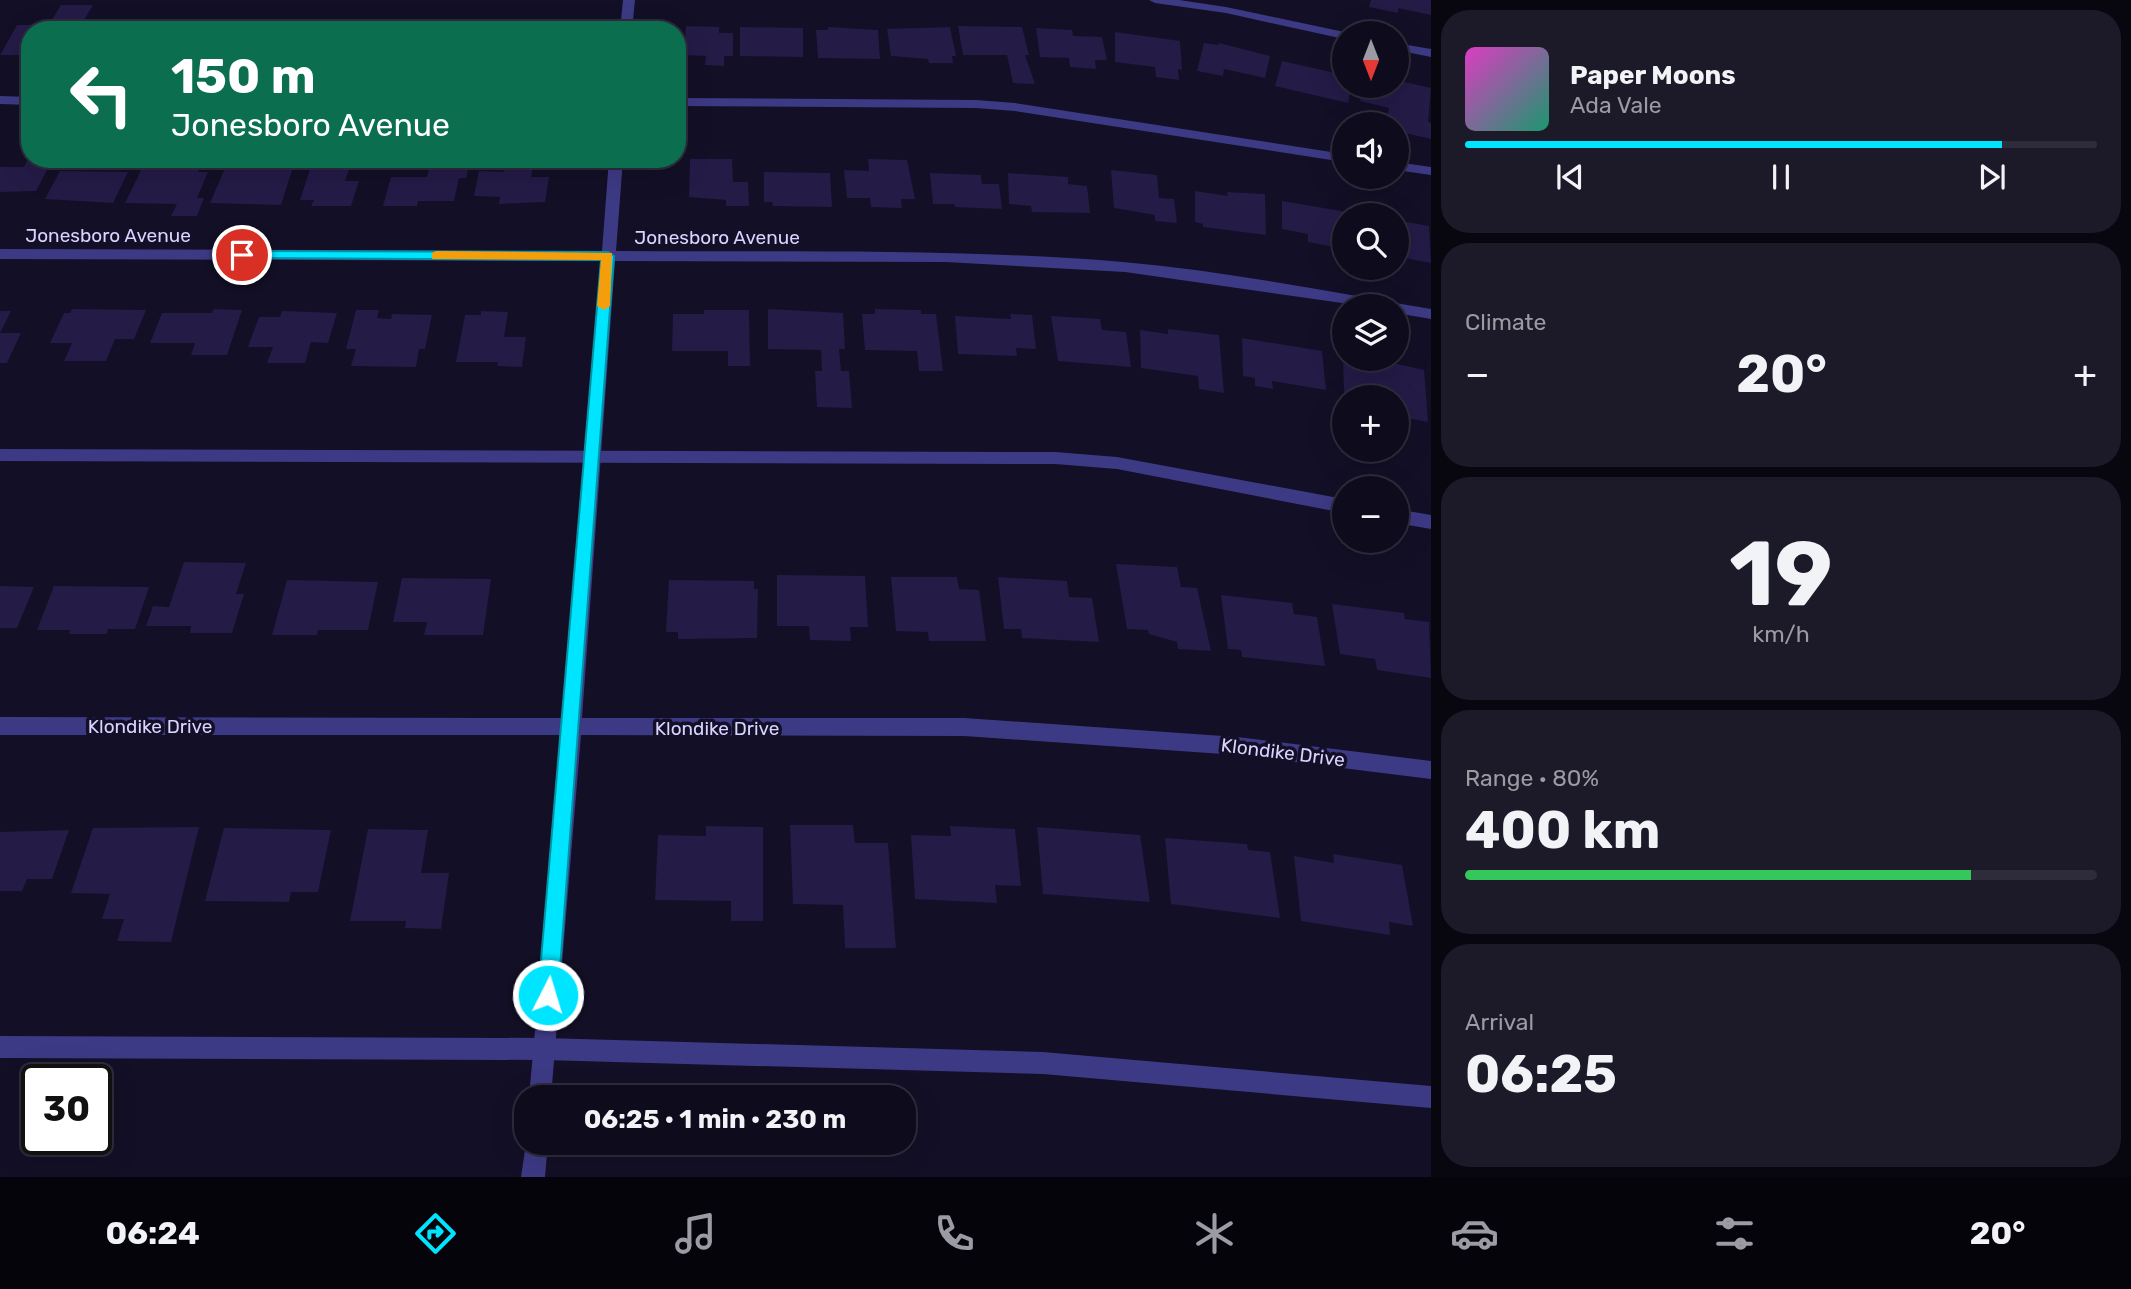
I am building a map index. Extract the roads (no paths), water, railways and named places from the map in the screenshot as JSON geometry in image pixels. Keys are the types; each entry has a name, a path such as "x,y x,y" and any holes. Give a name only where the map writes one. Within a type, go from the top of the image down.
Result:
{"street":[{"path":"627,21 629,0"},
{"path":"1155,0 1226,10 1332,32"},
{"path":"1409,49 1431,53"},
{"path":"0,100 21,100"},
{"path":"686,102 976,104 1332,156"},
{"path":"541,1085 572,728 614,168"},
{"path":"1409,168 1431,171"},
{"name":"Jonesboro Avenue","path":"0,254 946,257 1125,267 1332,295"},
{"path":"1409,310 1431,314"},
{"path":"0,455 1086,460 1117,463 1332,504"},
{"path":"1409,518 1431,522"},
{"name":"Klondike Drive","path":"0,726 964,727 1237,746 1431,770"},
{"path":"0,1047 544,1049 1043,1063 1431,1097"},
{"path":"533,1177 535,1155"}]}
